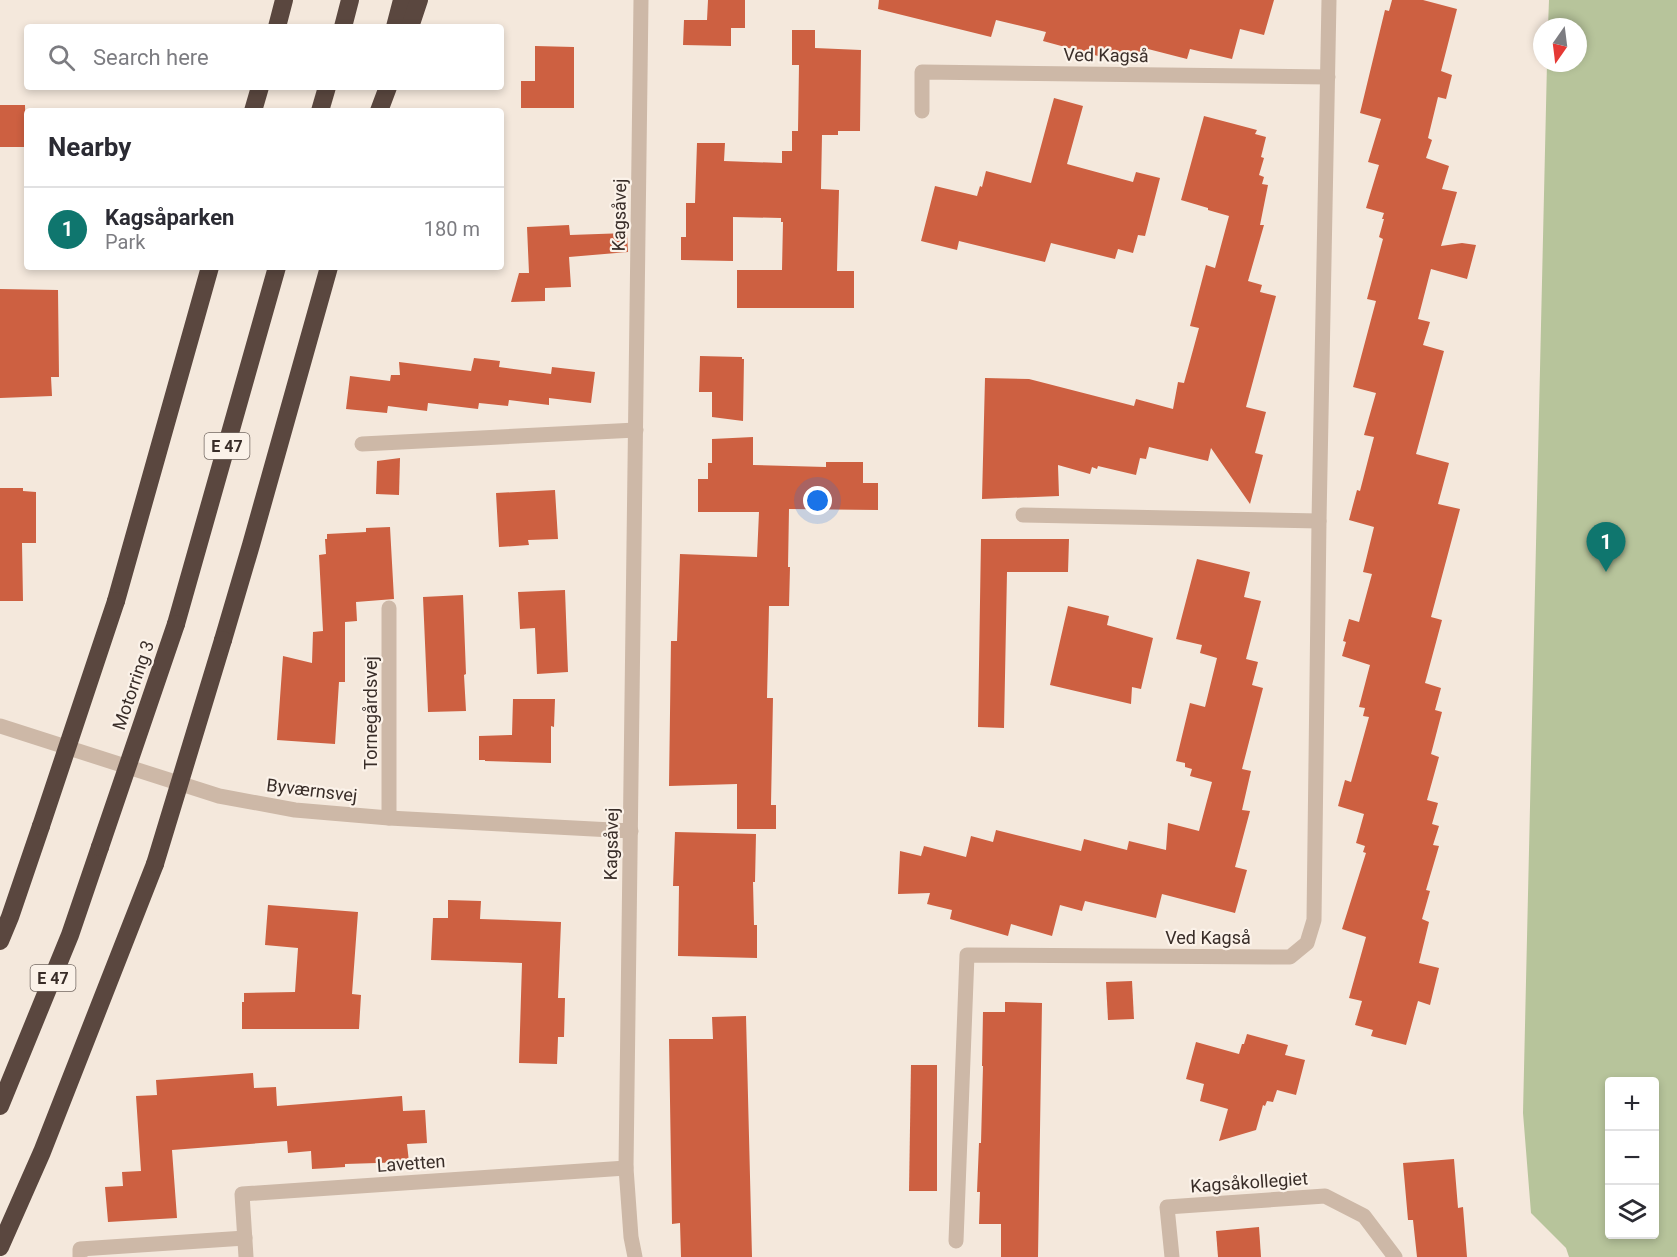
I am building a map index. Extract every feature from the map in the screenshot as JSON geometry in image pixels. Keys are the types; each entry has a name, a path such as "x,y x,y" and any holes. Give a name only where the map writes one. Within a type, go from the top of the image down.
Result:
{"highway":[{"path":"277,24 283,0"},
{"path":"344,24 351,0"},
{"path":"396,24 402,0"},
{"path":"411,24 419,0"},
{"path":"254,108 259,90"},
{"path":"321,108 326,90"},
{"path":"373,108 377,90"},
{"path":"380,108 387,90"},
{"path":"0,941 116,601 209,270"},
{"name":"Motorring 3","path":"0,1106 70,935 176,624 276,270"},
{"path":"0,1247 42,1152 155,864 252,545 328,270"}],"street":[{"name":"Kagsåvej","path":"635,1257 631,1237 626,1168 641,0"},
{"name":"Ved Kagså","path":"956,1241 967,955 1290,957 1307,943 1314,920 1329,0"},
{"name":"Ved Kagså","path":"922,111 922,72 1328,77"},
{"path":"362,444 636,430"},
{"path":"1023,515 1319,521"},
{"name":"Tornegårdsvej","path":"389,608 389,818"},
{"name":"Byværnsvej","path":"0,726 219,796 295,810 389,818 631,831"},
{"name":"Lavetten","path":"246,1257 242,1194 626,1168"},
{"name":"Kagsåkollegiet","path":"1172,1257 1167,1207 1325,1196 1364,1216 1395,1257"},
{"path":"80,1257 80,1249 245,1238"}],"green space":[{"path":"1549,0 1677,0 1677,1257 1569,1257 1566,1248 1531,1213 1523,1113 1547,72 1587,72 1587,18 1548,18"}],"building":[{"path":"708,0 745,0 745,28 731,28 731,46 683,45 684,20 707,20"},
{"path":"879,0 1274,0 1264,35 1240,29 1232,59 1190,49 1187,59 1148,49 1147,58 1100,50 1098,56 1043,41 1046,32 996,20 991,37 878,9"},
{"path":"1392,0 1423,0 1457,9 1441,71 1452,75 1446,99 1438,97 1428,138 1432,140 1426,158 1449,166 1442,189 1457,192 1441,246 1462,243 1476,245 1467,279 1431,269 1418,319 1430,322 1423,345 1444,351 1416,454 1449,463 1438,504 1460,509 1431,617 1442,620 1425,683 1441,688 1435,710 1442,712 1431,754 1439,757 1427,800 1438,803 1432,824 1439,826 1433,845 1439,846 1426,890 1430,891 1422,919 1429,922 1419,963 1439,968 1430,1005 1418,1001 1406,1045 1371,1036 1373,1030 1355,1025 1362,1001 1349,998 1366,937 1342,929 1366,853 1363,852 1365,846 1356,843 1364,814 1338,806 1345,780 1351,782 1369,717 1363,716 1365,708 1359,707 1370,665 1342,656 1346,642 1343,641 1349,619 1359,622 1372,574 1363,572 1374,527 1349,520 1357,490 1360,491 1374,437 1364,435 1376,393 1353,387 1376,301 1367,299 1383,239 1379,237 1384,219 1382,219 1384,213 1366,208 1379,165 1368,162 1381,119 1360,113 1385,10 1389,11"},
{"path":"792,30 815,30 815,48 861,50 860,131 838,131 838,135 822,135 821,189 839,190 837,271 854,271 854,308 737,308 737,270 782,270 783,222 781,218 733,217 733,261 681,260 681,237 686,237 686,203 695,203 697,143 725,143 724,161 782,163 782,151 792,151 792,131 798,131 799,65 792,65"},
{"path":"535,46 574,47 574,108 521,108 521,81 535,81"},
{"path":"1054,98 1083,106 1067,164 1133,182 1136,172 1160,178 1145,236 1138,235 1133,253 1118,249 1115,259 1051,243 1045,262 959,241 957,250 921,241 935,186 977,196 986,171 1031,183"},
{"path":"0,105 25,105 24,147 0,147"},
{"path":"1204,116 1257,130 1255,134 1266,137 1261,157 1264,158 1259,175 1264,177 1262,184 1268,185 1260,225 1264,225 1248,281 1262,285 1260,292 1276,296 1246,407 1266,412 1255,453 1263,455 1250,504 1211,448 1208,461 1149,447 1146,459 1140,458 1136,475 1098,466 1097,469 1092,467 1090,474 1058,465 1059,496 982,499 985,378 1029,379 1134,406 1136,399 1173,409 1178,382 1184,383 1199,328 1190,326 1206,265 1215,268 1229,216 1181,200"},
{"path":"569,225 570,235 627,233 628,252 569,257 571,287 545,288 545,301 511,302 519,273 529,273 527,227"},
{"path":"0,289 58,290 59,377 51,377 52,396 0,398"},
{"path":"700,356 742,357 744,359 743,421 712,417 712,392 699,392"},
{"path":"474,358 500,361 499,367 551,374 552,367 595,372 591,403 549,398 549,405 509,400 508,406 479,403 478,409 428,403 427,411 388,406 387,413 346,409 350,376 390,381 391,375 400,375 399,362 471,371"},
{"path":"753,437 753,465 826,467 826,462 863,462 863,483 878,483 878,510 789,509 789,606 769,606 767,698 773,698 771,805 776,805 776,829 737,829 737,784 669,786 671,641 677,641 680,554 757,557 759,512 698,512 698,479 708,479 708,463 712,463 712,439"},
{"path":"400,458 399,495 376,494 377,461"},
{"path":"0,488 23,488 23,491 36,492 36,543 22,543 23,601 0,601"},
{"path":"555,490 558,539 528,540 529,545 499,547 496,493"},
{"path":"390,527 394,599 356,602 357,621 345,622 345,682 339,682 335,744 277,740 283,656 312,663 313,632 323,631 319,555 326,554 327,534 366,532 366,528"},
{"path":"981,539 1069,539 1068,572 1007,572 1004,728 978,727"},
{"path":"1197,559 1250,572 1244,597 1261,601 1246,659 1258,662 1252,685 1263,688 1242,769 1251,771 1242,810 1250,811 1235,867 1247,870 1235,913 1162,894 1156,918 1085,901 1082,911 1060,905 1052,936 1011,924 1008,936 950,919 952,910 927,904 930,893 898,894 900,851 921,856 924,846 966,857 971,836 993,842 996,830 1081,851 1084,839 1127,850 1129,841 1166,850 1168,823 1199,831 1212,782 1190,776 1192,769 1185,767 1185,763 1176,761 1190,703 1205,707 1217,658 1200,653 1202,645 1176,639"},
{"path":"565,590 568,672 537,674 535,628 520,629 518,592"},
{"path":"463,595 466,711 428,712 423,597"},
{"path":"1068,606 1109,616 1107,625 1153,638 1141,689 1132,687 1131,704 1050,685"},
{"path":"513,699 555,699 554,727 551,726 551,763 479,760 479,736 512,735"},
{"path":"675,832 756,834 755,882 753,882 757,958 678,956 679,886 673,886"},
{"path":"448,900 481,901 480,919 561,922 558,998 565,998 564,1037 558,1037 557,1064 519,1063 522,963 431,960 433,918 448,918"},
{"path":"268,905 358,912 352,994 361,995 359,1029 242,1029 244,993 295,992 298,948 265,945"},
{"path":"1132,981 1134,1019 1108,1020 1106,982"},
{"path":"1005,1002 1042,1003 1038,1257 1001,1257 1001,1224 979,1224 980,1192 977,1192 979,1143 981,1143 983,1012 1005,1012"},
{"path":"746,1016 752,1257 681,1257 680,1223 672,1224 669,1039 713,1039 712,1017"},
{"path":"1247,1034 1288,1045 1285,1055 1305,1060 1296,1095 1277,1090 1273,1102 1267,1101 1265,1106 1263,1105 1256,1130 1219,1141 1228,1109 1200,1101 1204,1084 1186,1079 1196,1042 1239,1054"},
{"path":"911,1065 937,1065 937,1191 909,1191"},
{"path":"253,1073 254,1088 276,1087 277,1106 402,1096 403,1111 425,1110 427,1143 407,1144 409,1162 345,1164 345,1167 312,1169 311,1151 288,1153 287,1141 172,1150 177,1218 108,1222 105,1187 123,1186 122,1172 141,1171 136,1096 157,1095 156,1080"},
{"path":"1454,1159 1458,1208 1463,1207 1467,1257 1417,1257 1413,1220 1408,1220 1403,1163"},
{"path":"1259,1227 1261,1257 1218,1257 1216,1231"}],"place":[{"name":"Kagsåparken","path":"1606,572"}]}
